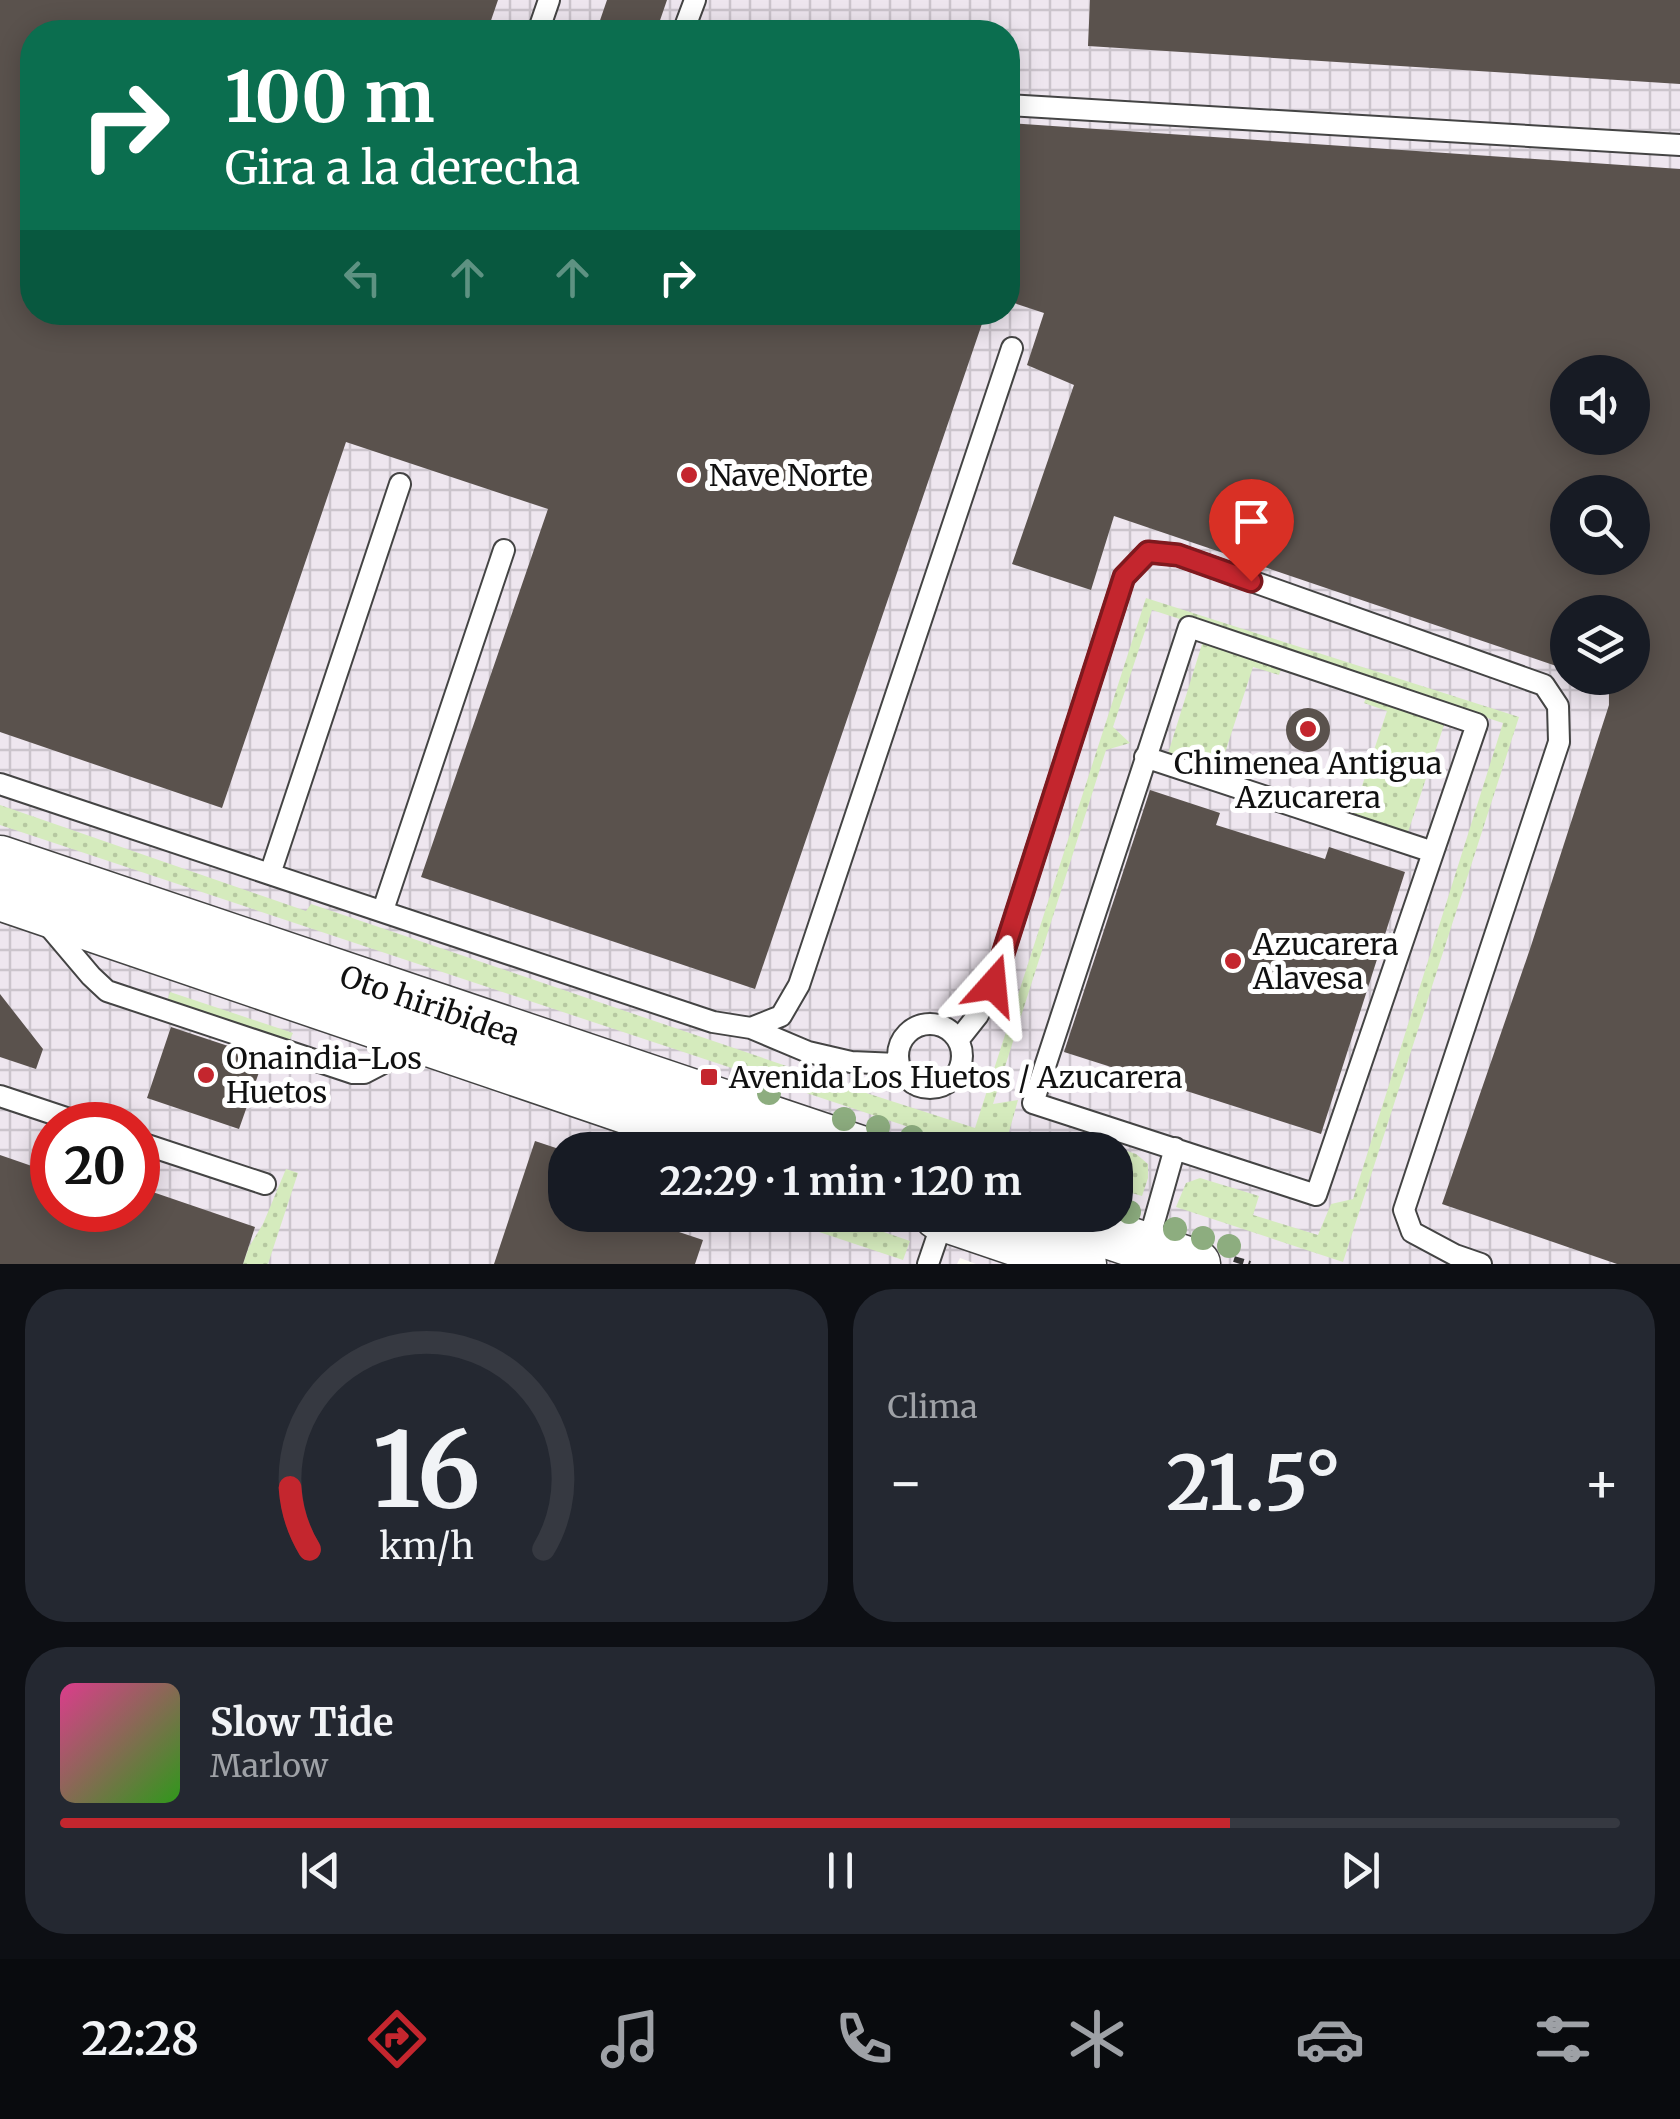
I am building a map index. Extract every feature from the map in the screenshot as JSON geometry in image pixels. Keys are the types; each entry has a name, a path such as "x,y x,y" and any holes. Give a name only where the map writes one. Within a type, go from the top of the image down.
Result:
{"street":[{"name":"Oto hiribidea","path":"0,860 807,1132"},
{"name":"Oto hiribidea","path":"16,902 693,1132"},
{"path":"988,1232 1082,1264"},
{"path":"1100,1232 1196,1264"}],"lane":[{"path":"1020,106 1680,144"},
{"path":"751,1028 781,1016 798,984 1012,348"},
{"path":"270,874 400,484"},
{"path":"382,910 504,550"},
{"path":"958,1039 978,1015 993,985 1124,577 1148,552 1178,555 1544,686 1558,706 1559,742 1404,1210 1412,1232 1481,1264"},
{"path":"1189,627 1476,724 1433,852 1316,1195 1034,1102 1189,627"},
{"path":"1145,757 1433,852"},
{"path":"0,784 712,1022 751,1028 808,1052 851,1062 898,1064"},
{"path":"926,1023 944,1026 958,1039 963,1057 958,1074 943,1086 925,1088 908,1080 898,1064 898,1046 909,1030 926,1023"},
{"path":"0,1096 30,1106"},
{"path":"1147,1248 1175,1148"},
{"path":"160,1149 265,1184"},
{"path":"928,1264 937,1232"}],"shaded area":[{"path":"0,0 1680,0 1680,1264 976,1264 960,1258 957,1264 0,1264"}],"green space":[{"path":"1146,598 1519,717 1343,1262 1176,1207 1186,1183 1200,1178 1259,1196 1253,1215 1318,1235 1331,1204 1353,1199 1503,723 1152,610 1113,727 1130,743 1106,750 993,1104 1018,1100 1009,1132 924,1132 0,825 0,805 306,911 311,904 975,1128"},
{"path":"1203,641 1282,666 1279,675 1253,667 1220,768 1245,776 1242,784 1166,760"},
{"path":"1368,693 1446,719 1406,838 1332,813 1335,804 1354,810 1387,711 1364,703"},
{"path":"170,992 293,1033 286,1042 172,1004"},
{"path":"1133,1153 1148,1164 1142,1196 1133,1193"},
{"path":"286,1169 298,1173 268,1264 243,1264 263,1224"},
{"path":"819,1232 884,1232 910,1241 903,1260"}],"building":[{"name":"Nave Norte","path":"0,0 498,0 491,20 20,20 20,325 982,325 755,989 421,877 548,509 346,442 222,808 0,732"},
{"path":"607,0 667,0 660,20 600,20"},
{"path":"1090,0 1680,0 1680,84 1088,46"},
{"path":"1020,124 1680,169 1680,1264 1617,1264 1442,1204 1530,949 1609,695 1650,695 1650,595 1550,595 1550,664 1114,516 1091,590 1012,564 1074,385 1027,365 1044,313 1020,305"},
{"name":"Chimenea Antigua Azucarera","path":"1308,708 1324,714 1330,730 1324,746 1308,752 1292,746 1286,730 1292,714"},
{"name":"Azucarera Alavesa","path":"1150,790 1220,813 1216,825 1325,859 1329,847 1405,872 1321,1134 1064,1052"},
{"path":"0,994 43,1049 36,1069 0,1057"},
{"name":"Onaindia-Los Huetos","path":"171,1027 264,1058 239,1129 147,1098"},
{"path":"535,1141 548,1145 548,1232 679,1232 703,1240 695,1264 494,1264"},
{"path":"0,1155 30,1165 30,1232 160,1232 160,1195 255,1227 243,1264 0,1264"}],"place":[{"name":"Nave Norte","path":"689,475"},
{"name":"Chimenea Antigua Azucarera","path":"1308,729"},
{"name":"Azucarera Alavesa","path":"1233,961"},
{"name":"Onaindia-Los Huetos","path":"206,1075"},
{"name":"Avenida Los Huetos / Azucarera","path":"709,1077"}],"route":[{"path":"993,985 1124,577 1148,552 1178,555 1251,581"}]}
